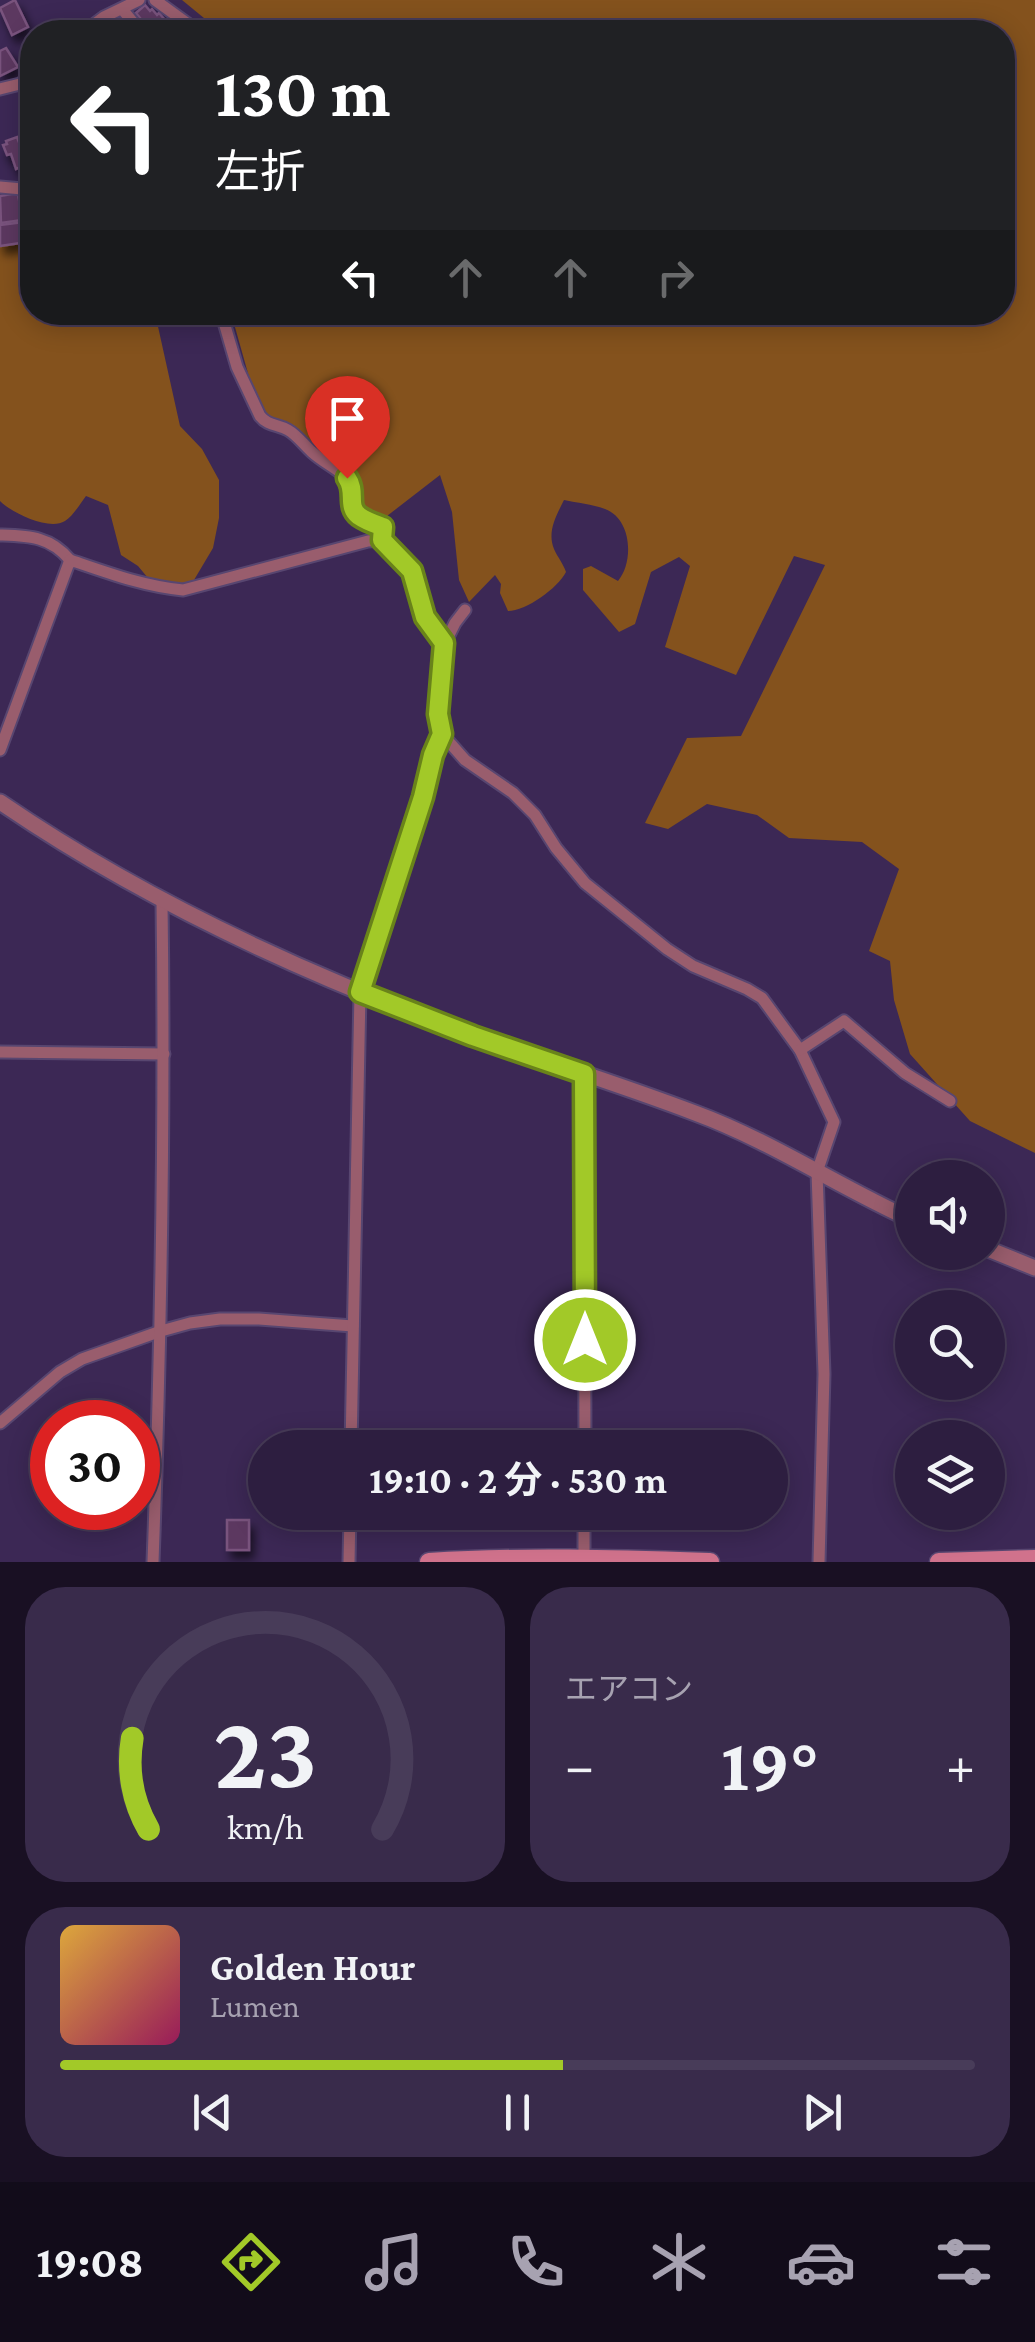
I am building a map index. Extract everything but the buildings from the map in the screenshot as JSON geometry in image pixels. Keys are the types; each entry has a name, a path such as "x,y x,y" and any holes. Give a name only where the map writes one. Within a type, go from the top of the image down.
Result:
{"main road":[{"path":"429,1562 584,1558 710,1562"},
{"path":"940,1562 1035,1558"}],"street":[{"path":"106,20 140,0"},
{"path":"155,0 182,20"},
{"path":"122,9 131,20"},
{"path":"225,325 237,366 260,416 265,423 293,433 352,484 356,514 383,527 382,540 412,571 425,617 444,643"},
{"path":"0,535 34,536 63,551 70,560 156,587 183,590 382,540"},
{"path":"0,750 70,560"},
{"path":"465,610 444,643 438,714 442,734 465,760 513,793 538,818 585,883 693,966 762,998 800,1050 834,1122 818,1172 824,1374 819,1562"},
{"path":"351,1430 360,992 442,734"},
{"path":"0,802 162,901 242,940 473,1036 700,1114 895,1211"},
{"path":"154,1562 161,1331 162,901"},
{"path":"800,1050 844,1021 905,1073 950,1101"},
{"path":"0,1052 164,1054"},
{"path":"584,1074 584,1430"},
{"path":"1005,1256 1035,1268"},
{"path":"0,1423 60,1372 82,1359 190,1323 259,1319 353,1326"},
{"path":"349,1562 350,1530"},
{"path":"584,1530 584,1558"}],"shaded area":[{"path":"182,0 1035,0 1035,1153 970,1121 910,1054 894,1000 890,961 869,951 899,869 862,842 789,838 757,815 707,804 668,829 645,823 687,738 741,736 825,565 794,556 736,675 665,647 690,566 679,557 651,572 635,624 619,632 583,590 583,569 591,566 618,581 627,563 628,542 621,522 600,507 564,500 551,536 566,572 541,598 508,611 495,575 469,602 459,580 452,512 440,475 387,516 361,509 354,478 263,413 234,325 1015,325 1015,20 206,20"},
{"path":"20,233 20,325 158,325 180,426 202,449 219,480 219,518 213,548 194,580 182,588 148,578 121,555 108,505 86,496 68,519 50,524 13,511 0,501 0,243"}],"route":[{"path":"347,478 354,492 352,506 356,514 383,527 382,540 412,571 425,617 444,643 438,714 442,734 360,992 584,1074 585,1340"}]}
